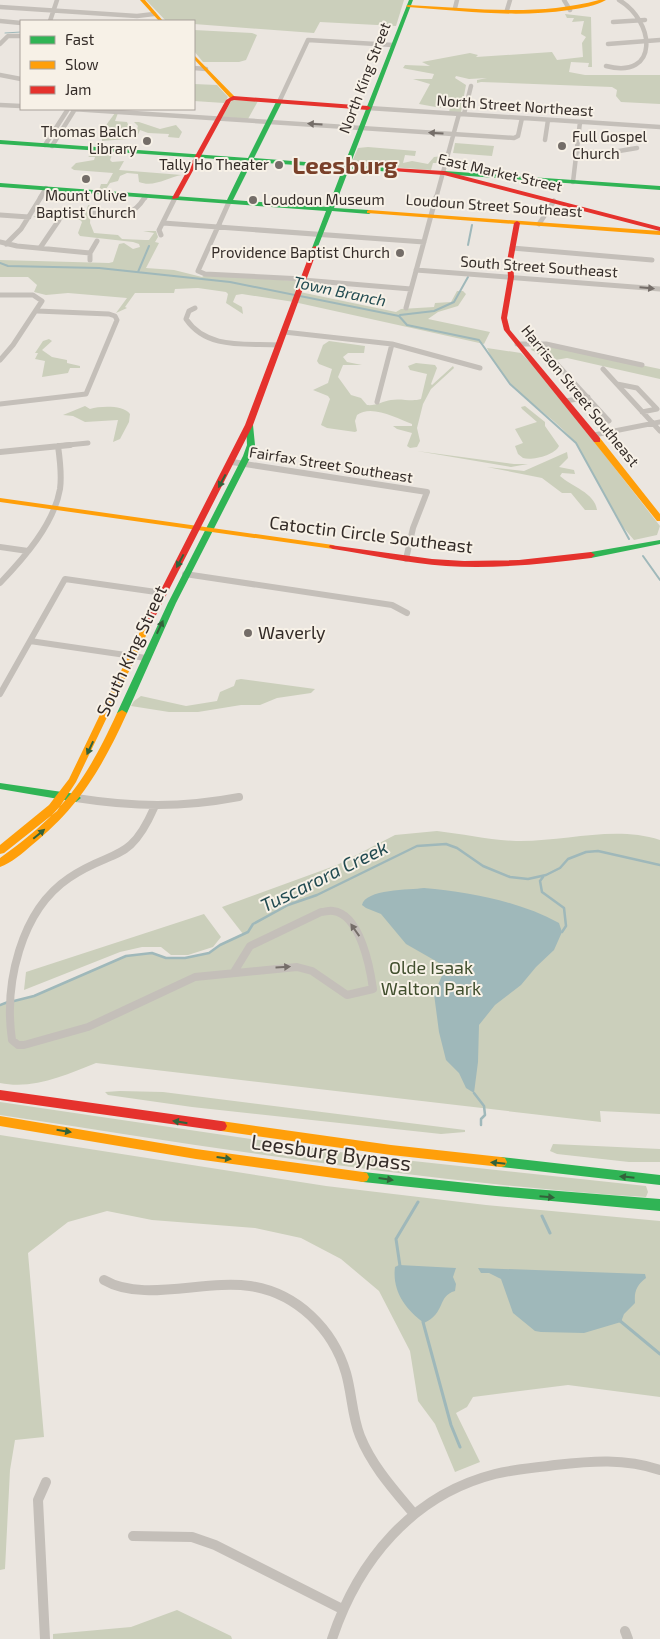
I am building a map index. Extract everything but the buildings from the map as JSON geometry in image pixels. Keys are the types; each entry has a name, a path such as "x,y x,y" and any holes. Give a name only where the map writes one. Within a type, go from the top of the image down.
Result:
{"main road":[{"path":"142,0 158,18"},
{"path":"410,3 456,4 506,10 570,10 604,0"},
{"name":"North King Street","path":"346,166 410,3"},
{"path":"195,57 233,98"},
{"path":"175,198 229,100 233,98 368,108"},
{"path":"230,202 279,102"},
{"name":"East Market Street","path":"0,142 444,173 645,224 659,231"},
{"name":"South King Street","path":"0,863 39,834 76,798 121,716 249,425 346,166"},
{"path":"465,177 660,188"},
{"name":"Loudoun Street Southeast","path":"0,185 517,223 659,231"},
{"name":"Harrison Street Southeast","path":"517,223 510,261 511,277 505,322 508,334 568,403 660,518"},
{"name":"South King Street","path":"0,850 24,833 52,808 62,796 86,757 163,593 243,464 251,445 249,425"},
{"name":"Catoctin Circle Southeast","path":"0,500 406,559 468,564 536,563 596,556 660,542"},
{"path":"0,786 76,798"},
{"name":"Leesburg Bypass","path":"0,1094 381,1149 659,1180"},
{"name":"Leesburg Bypass","path":"0,1122 16,1123 224,1158 425,1184 660,1206"}],"street":[{"path":"50,20 52,10 57,0"},
{"path":"506,10 510,0"},
{"path":"564,0 570,10"},
{"path":"619,0 634,8 649,25"},
{"path":"0,7 158,18"},
{"path":"613,22 645,20"},
{"path":"0,21 20,23"},
{"path":"657,34 658,46"},
{"path":"0,44 8,36 20,36"},
{"path":"279,102 308,40 393,45"},
{"path":"608,44 614,42 659,40"},
{"path":"606,66 622,68 645,64"},
{"path":"195,68 206,69"},
{"path":"0,75 20,79"},
{"path":"406,308 437,192 454,134 471,86"},
{"path":"2,105 20,106"},
{"name":"North Street Northeast","path":"368,108 660,127"},
{"path":"48,146 57,127 71,110"},
{"path":"48,146 63,127 72,110"},
{"path":"88,110 516,138 522,118"},
{"path":"545,140 548,120"},
{"path":"573,182 580,122"},
{"path":"57,127 63,127"},
{"path":"578,151 607,153 637,148"},
{"path":"6,244 14,239 46,188"},
{"path":"94,213 129,214 139,209 146,196"},
{"path":"161,234 159,230 175,198"},
{"path":"230,202 198,270 205,274 411,289"},
{"path":"539,224 554,202"},
{"path":"0,215 29,217"},
{"path":"40,248 60,220"},
{"path":"163,223 424,242"},
{"path":"90,260 90,253 97,241"},
{"path":"0,242 90,253"},
{"path":"512,248 652,260"},
{"name":"South Street Southeast","path":"416,270 660,289"},
{"path":"0,295 28,294 38,296 42,303 14,345 0,360"},
{"path":"195,308 189,312 186,319 195,331 206,337 229,343 279,345"},
{"path":"0,404 86,394 117,320 115,316 108,314 37,311"},
{"path":"284,332 392,344 480,368"},
{"path":"377,402 392,344"},
{"path":"517,344 546,344 642,365"},
{"path":"554,360 609,421"},
{"path":"603,369 642,412 657,423 660,431"},
{"path":"617,384 637,388 657,409 642,412"},
{"path":"568,403 589,399"},
{"path":"594,435 657,423"},
{"path":"0,452 88,443"},
{"path":"0,583 21,561 54,508 61,478 58,446"},
{"name":"Fairfax Street Southeast","path":"232,462 427,492 413,528 406,559"},
{"path":"0,547 28,551"},
{"path":"185,574 377,602 392,605 408,612"},
{"path":"0,694 66,579 163,593"},
{"path":"30,641 146,658"},
{"path":"76,798 154,808 200,805 239,797"},
{"path":"154,808 148,826 131,848 110,860 86,868 68,878 46,900 21,940 11,970 8,997 11,1036 15,1044 41,1042 88,1027 174,985 195,977 298,966 312,970 337,990 347,995 373,989 368,956 360,937 346,918 330,910 321,912 250,946 234,972"},
{"path":"104,1280 116,1287 127,1290 225,1285 252,1286 283,1296 298,1304 318,1321 334,1342 346,1375 354,1420 361,1439 370,1455 414,1514"},
{"path":"332,1639 342,1609 362,1571 377,1550 414,1514 462,1485 513,1471 599,1460 621,1460 640,1463 660,1470"},
{"path":"45,1639 38,1500 46,1482"},
{"path":"133,1536 184,1537 200,1540 342,1609"}],"green space":[{"path":"146,0 404,0 396,26 320,22 314,33 195,24 195,20 165,20"},
{"path":"565,14 591,17 592,67 588,67 589,63 571,62 569,72 585,75 660,75 660,104 621,102 616,96 617,90 612,87 477,83 477,80 487,78 469,79 456,76 455,78 466,85 461,112 449,112 451,103 439,102 441,108 419,104 430,84 413,79 432,79 434,74 403,68 405,65 430,66 422,62 470,53 478,55 476,57 552,52 557,60 583,57 582,43 586,37 581,34 584,21 572,22 574,18 567,18"},
{"path":"195,30 252,33 257,35 246,60 239,62 203,62 195,52"},
{"path":"195,84 217,85 228,97 224,103 195,101"},
{"path":"232,100 258,101 248,119 222,117"},
{"path":"115,113 118,113 115,121 127,122 130,129 137,129 138,126 134,122 139,122 160,129 176,125 182,132 179,138 168,137 169,134 148,133 140,130 137,137 133,137 134,134 130,131 122,134 127,139 102,141 102,139 120,134 118,131 101,132"},
{"path":"455,143 494,146 492,156 453,153"},
{"path":"368,147 416,151 415,156 405,155 403,163 412,161 428,164 434,157 443,156 441,163 433,163 431,170 351,164 358,148"},
{"path":"94,153 112,155 110,160 112,162 124,161 119,170 182,175 161,182 145,184 139,182 138,174 127,173 120,176 118,181 110,183 106,189 99,190 101,184 107,184 113,173 74,170 71,168 76,163 94,160 95,157 88,157"},
{"path":"88,205 91,206 90,223 94,233 118,235 122,239 149,240 154,233 143,231 156,231 158,237 155,242 159,243 146,268 174,270 202,277 205,275 298,281 295,291 396,312 401,309 434,307 435,303 451,302 457,291 463,291 466,294 458,306 438,312 428,319 490,332 484,344 294,302 242,294 236,295 233,302 242,307 243,314 226,303 228,294 226,292 198,288 175,289 174,293 135,293 125,307 127,308 116,313 127,298 68,293 46,295 34,292 37,285 28,277 0,277 0,260 109,263 113,262 119,244 124,243 133,249 140,247 139,244 133,242 80,236 78,233 82,222 80,220 33,217 38,215 84,219"},
{"path":"49,339 52,341 42,350 52,357 67,360 67,363 80,366 80,368 70,368 68,373 42,377 45,361 35,359 38,353 35,353 43,341"},
{"path":"329,341 365,346 364,353 348,353 343,357 347,362 362,365 343,365 338,377 351,395 361,398 367,405 395,400 421,399 427,374 410,370 408,366 416,363 435,365 437,368 432,385 453,366 454,368 431,389 423,404 417,428 420,441 417,447 410,448 407,446 412,433 393,426 412,426 412,424 377,411 363,412 357,415 355,421 357,431 355,432 327,428 321,425 330,399 328,396 313,390 328,383 332,369 319,364 317,361 323,345"},
{"path":"535,343 660,369 660,379 567,358 544,362 536,352 531,350"},
{"path":"487,348 521,353 540,372 660,526 657,535 634,540 623,527 576,443 505,378"},
{"path":"85,406 90,409 106,407 127,411 130,414 129,422 120,439 113,442 118,420 85,422 73,416 63,415"},
{"path":"525,406 545,422 545,426 559,446 553,452 532,459 523,458 518,454 515,446 523,443 515,429 537,422 522,409 521,407"},
{"path":"417,451 514,464 528,464 511,467"},
{"path":"567,452 568,458 559,467 574,470 575,474 562,473 560,476 587,494 592,499 597,510 585,510 571,493 562,493 542,478 487,467 524,471"},
{"path":"241,679 315,689 311,693 277,698 260,705 241,705 198,712 169,712 131,706 141,696 186,706 217,701 220,692 234,686 236,680"},
{"name":"Olde Isaak Walton Park","path":"437,831 516,841 607,834 625,834 660,840 660,1114 600,1111 601,1122 96,1063 37,1083 12,1085 0,1083 0,1005 34,996 126,956 152,953 166,958 185,958 209,953 220,945 243,934 222,907 337,865 395,835"},
{"path":"204,914 221,937 213,947 188,955 171,955 161,947 142,947 120,952 24,990 26,972"},
{"path":"105,1092 163,1092 465,1130 465,1132 441,1134 192,1107 108,1095"},
{"path":"0,1102 367,1156 646,1186 648,1192 646,1197 565,1191 403,1174 322,1163 0,1115"},
{"path":"0,1135 326,1186 486,1205 660,1221 660,1397 568,1385 473,1397 467,1407 456,1413 480,1462 455,1472 435,1424 418,1401 410,1351 379,1291 341,1259 301,1238 255,1228 152,1220 107,1211 68,1222 28,1253 44,1437 15,1440 10,1470 5,1569 0,1570"},
{"path":"553,1144 660,1149 660,1162 629,1162 557,1154 550,1151"},
{"path":"177,1610 231,1636 232,1639 53,1639 53,1634 131,1627"}],"water":[{"path":"424,888 459,892 510,903 559,923 562,932 554,950 521,985 495,1005 479,1025 478,1062 474,1093 466,1088 459,1073 446,1060 439,1032 434,994 444,971 441,964 406,944 381,914 362,905 365,900 379,893"},
{"path":"399,1265 456,1268 453,1277 456,1284 455,1291 449,1293 436,1314 424,1323 411,1312 401,1299 395,1276 395,1267"},
{"path":"478,1268 645,1274 646,1278 638,1286 635,1303 624,1314 621,1322 584,1333 541,1332 535,1331 513,1313 501,1279 489,1273 481,1273"}],"waterway":[{"path":"5,33 20,32"},
{"path":"468,245 472,225"},
{"path":"138,272 149,246"},
{"name":"Town Branch","path":"0,263 8,266 99,268 230,282 399,316 407,325 479,340 510,384 576,443 629,539"},
{"path":"400,315 434,311 454,302 468,277"},
{"name":"Town Branch","path":"643,556 660,580"},
{"name":"Tuscarora Creek","path":"14,1001 34,996 126,956 152,953 166,958 185,958 209,953 220,945 248,932 253,924 288,905 317,895 417,846 446,844 457,848 483,866 510,877 528,879 546,875 560,868 568,859 586,852 598,851 660,865"},
{"path":"543,877 540,881 542,892 564,908 566,926 562,932"},
{"name":"Tuscarora Creek","path":"0,1005 8,1002"},
{"path":"474,1093 484,1106 485,1115 481,1119 481,1125"},
{"path":"400,1266 396,1239 418,1202"},
{"path":"542,1216 550,1233"},
{"path":"619,1320 660,1354"},
{"path":"423,1322 451,1425 460,1447"}],"traffic: fast":[{"path":"315,248 411,0"},
{"path":"229,202 279,102"},
{"path":"0,142 394,170"},
{"path":"444,173 660,188"},
{"path":"0,185 369,212"},
{"path":"122,713 172,603 247,456 251,445 249,425"},
{"path":"591,555 660,542"},
{"path":"0,786 76,798"},
{"path":"501,1162 660,1180"},
{"path":"363,1177 660,1205"}],"traffic: slow":[{"path":"142,0 160,20"},
{"path":"408,6 532,12 557,10 604,0"},
{"path":"195,57 233,98"},
{"path":"369,212 660,233"},
{"path":"597,440 660,519"},
{"path":"0,500 333,547"},
{"path":"0,850 53,808 73,780 150,619"},
{"path":"0,863 42,831 74,799 99,761 122,713"},
{"path":"0,1121 196,1154 363,1177"},
{"path":"221,1126 391,1150 501,1162"}],"traffic: jam":[{"path":"233,98 368,108"},
{"path":"175,198 229,100 233,98"},
{"path":"394,170 444,173 660,229"},
{"path":"517,223 510,261 511,277 504,318 507,330 597,440"},
{"path":"150,619 249,425 315,248"},
{"path":"333,547 418,560 464,564 519,563 591,555"},
{"path":"0,1095 221,1126"}],"place":[{"name":"Thomas Balch Library","path":"147,141"},
{"name":"Full Gospel Church","path":"562,146"},
{"name":"Tally Ho Theater","path":"279,165"},
{"name":"Mount Olive Baptist Church","path":"86,179"},
{"name":"Loudoun Museum","path":"253,200"},
{"name":"Providence Baptist Church","path":"400,253"},
{"name":"Waverly","path":"248,633"}],"district":[{"name":"Leesburg","path":"345,166"}]}
